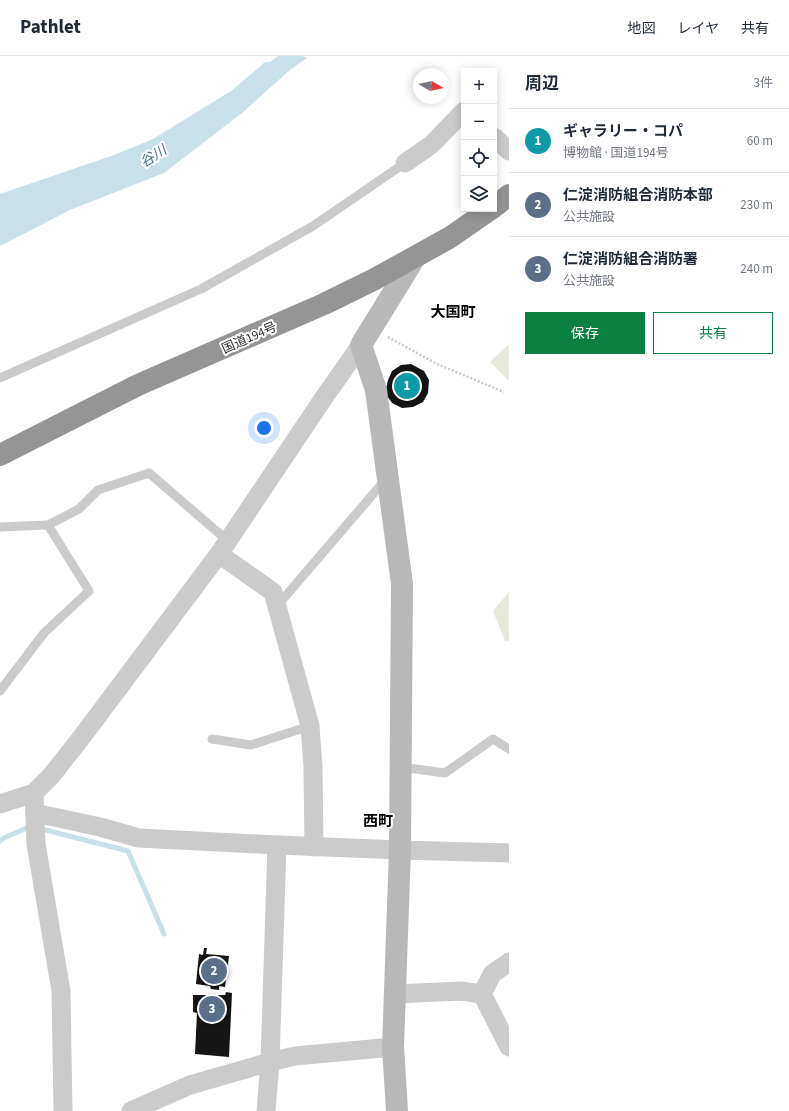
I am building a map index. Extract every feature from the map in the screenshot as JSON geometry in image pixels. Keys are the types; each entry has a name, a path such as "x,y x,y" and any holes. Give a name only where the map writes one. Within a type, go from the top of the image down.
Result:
{"highway":[{"path":"497,205 509,195"},
{"name":"国道194号","path":"0,455 138,385 324,304 414,259 449,238 487,212"}],"street":[{"path":"405,163 431,145 461,113"},
{"path":"497,140 509,151"},
{"path":"0,804 34,793 51,776 82,738 224,548 366,336 414,259"},
{"path":"366,336 376,390 402,584 400,850 394,1047 397,1111"},
{"path":"224,548 273,592 310,726 313,767 314,847"},
{"path":"34,793 36,844 61,992 63,1111"},
{"path":"35,813 100,827 139,838 314,847 509,852"},
{"path":"266,1111 270,1062 277,845"},
{"path":"482,994 492,974 509,962"},
{"path":"395,994 461,991 482,994"},
{"path":"482,994 509,1047"},
{"path":"132,1111 190,1085 270,1062 295,1056 394,1047"}],"lane":[{"path":"0,378 201,289 313,226 405,163"},
{"path":"0,527 48,525 79,509 98,490 149,473 224,548"},
{"path":"277,606 387,478"},
{"path":"0,691 44,633 89,592 48,525"},
{"path":"212,739 251,745 310,726"},
{"path":"401,767 445,773 493,739 509,749"}],"path":[{"path":"366,336 504,392"}],"shaded area":[{"path":"509,344 509,381 490,362"},
{"path":"509,592 509,641 505,641 493,611"}],"water":[{"name":"谷川","path":"278,56 303,56 307,58 291,69 242,113 164,173 70,210 0,246 0,194 114,155 153,139 231,91 265,62 270,62"}],"building":[{"path":"411,364 424,371 429,380 428,393 423,402 413,407 402,408 392,403 385,393 392,371 401,365"},
{"path":"204,948 207,948 206,954 229,956 225,987 219,986 219,990 211,989 210,986 196,984 199,954 203,955"},
{"path":"226,992 232,993 229,1057 195,1054 197,1013 193,1012 193,995 225,995"}],"waterway":[{"path":"0,841 31,826"},
{"path":"38,828 128,851 164,934"}],"place":[{"name":"ギャラリー・コパ","path":"407,386"},
{"name":"仁淀消防組合消防本部","path":"214,971"},
{"name":"仁淀消防組合消防署","path":"212,1009"}],"district":[{"name":"大国町","path":"453,312"},
{"name":"西町","path":"378,821"}]}
